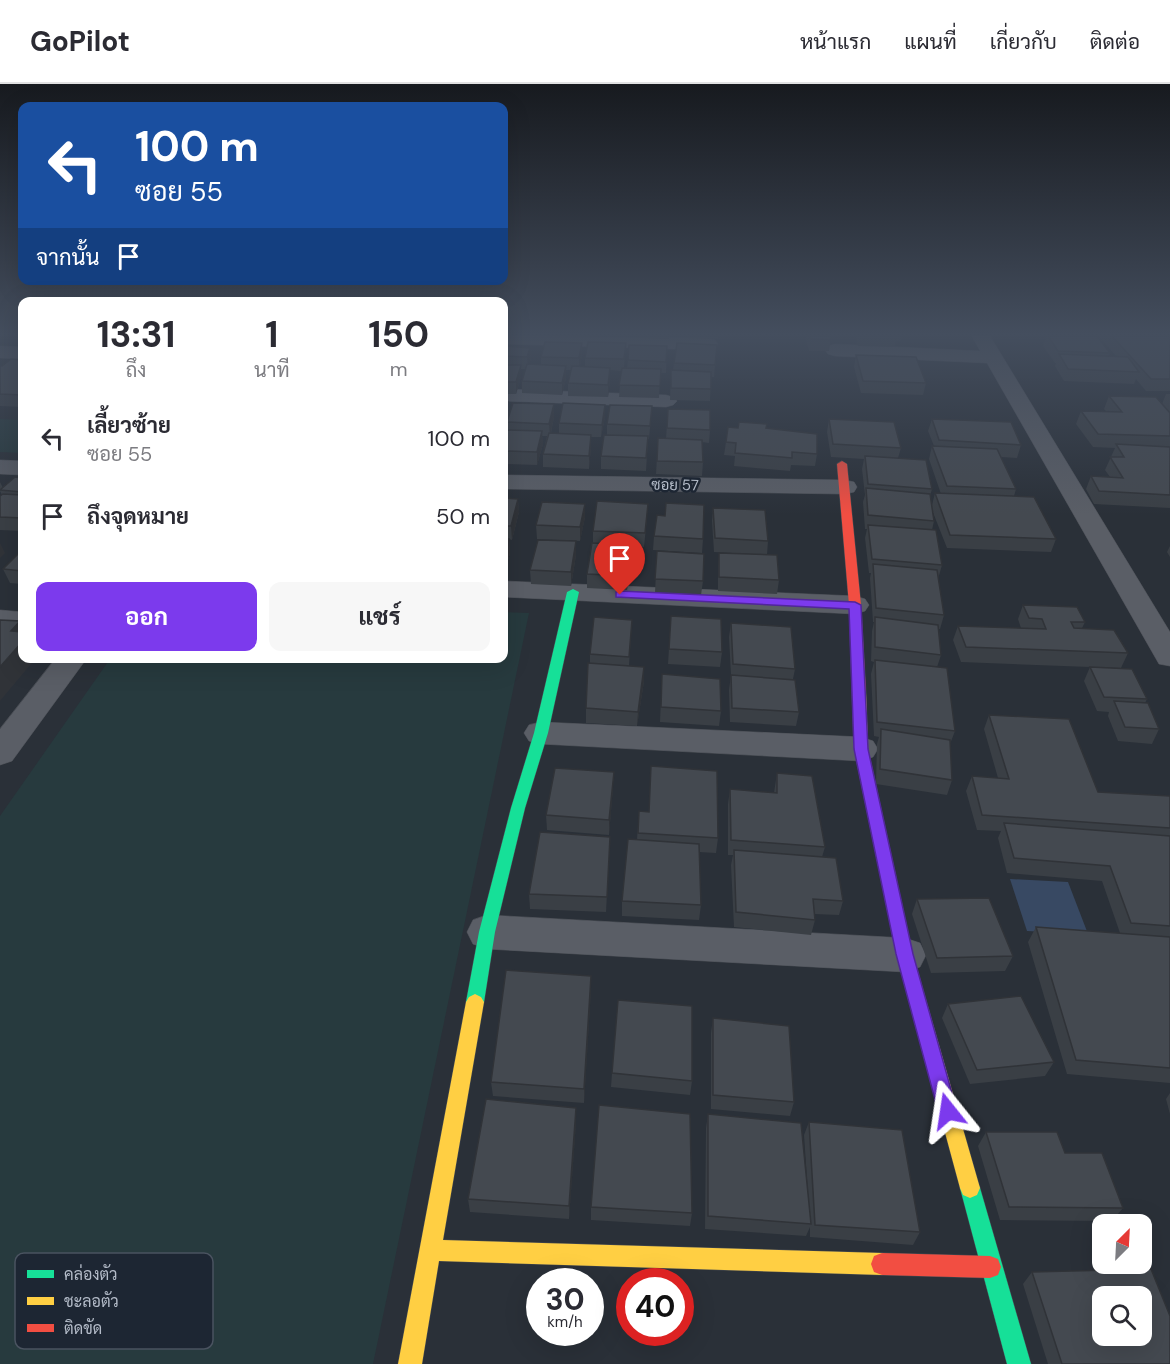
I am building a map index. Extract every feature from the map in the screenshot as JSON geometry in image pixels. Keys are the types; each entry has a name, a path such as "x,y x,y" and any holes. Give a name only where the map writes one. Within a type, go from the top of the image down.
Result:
{"street":[{"path":"524,396 666,401"},
{"path":"1018,396 1170,657"},
{"path":"0,467 18,468"},
{"path":"844,475 855,605 861,749 905,954 990,1267 1019,1364"},
{"name":"ซอย 57","path":"508,482 844,475"},
{"path":"508,589 855,605"},
{"path":"410,1364 487,932 518,808 541,733 573,592"},
{"path":"0,619 18,621"},
{"path":"0,753 68,663"},
{"path":"541,733 861,749"},
{"path":"487,932 905,954"},
{"path":"432,1250 990,1267"}],"green space":[{"path":"0,419 18,420 18,453 0,452"},
{"path":"508,612 529,613 373,1364 0,1364 0,816 107,663 508,663"}],"water":[{"path":"1010,879 1068,882 1088,934 1027,931"}],"building":[{"path":"1109,396 1156,397 1170,413 1170,436 1098,434 1081,411 1122,412"},
{"path":"513,403 554,404 549,424 508,422"},
{"path":"563,403 605,405 602,425 559,423"},
{"path":"610,405 652,406 650,426 607,424"},
{"path":"668,409 710,410 710,430 667,428"},
{"path":"829,419 894,422 901,448 833,444"},
{"path":"932,419 1011,422 1021,445 939,440"},
{"path":"739,422 767,424 766,428 817,434 817,454 792,452 792,458 735,453 736,443 726,442 728,427 738,428"},
{"path":"508,430 542,431 537,452 508,451"},
{"path":"549,433 591,435 589,456 543,454"},
{"path":"604,435 648,436 646,458 601,456"},
{"path":"658,438 702,440 703,462 657,461"},
{"path":"1116,444 1170,447 1170,495 1099,491 1091,476 1123,478 1110,457 1124,457"},
{"path":"932,446 997,449 1016,489 947,486"},
{"path":"865,456 926,460 932,489 868,484"},
{"path":"15,477 18,477 18,492 0,490"},
{"path":"866,488 930,494 934,521 868,515"},
{"path":"935,493 1034,497 1056,539 950,535"},
{"path":"18,495 18,518 0,517 0,496"},
{"path":"508,498 518,499 511,526 508,526"},
{"path":"597,501 648,504 645,533 593,531"},
{"path":"542,502 585,504 580,527 536,525"},
{"path":"666,503 704,505 703,539 654,536 657,515 665,516"},
{"path":"713,508 765,510 768,541 715,538"},
{"path":"868,525 936,530 942,565 872,559"},
{"path":"538,540 576,541 571,572 530,570"},
{"path":"592,543 631,545 627,576 587,574"},
{"path":"657,551 704,554 703,581 655,579"},
{"path":"719,553 777,555 779,580 719,577"},
{"path":"18,554 18,571 3,569"},
{"path":"873,564 937,570 944,615 876,608"},
{"path":"1023,605 1077,607 1085,622 1071,622 1074,628 1114,630 1128,653 966,647 958,626 1046,629 1042,619 1029,618"},
{"path":"671,616 721,619 722,652 669,649"},
{"path":"594,617 632,620 629,657 590,654"},
{"path":"875,617 938,625 941,655 875,647"},
{"path":"0,620 18,621 11,631 18,632 18,647 0,667"},
{"path":"731,623 791,627 795,669 733,664"},
{"path":"875,660 947,668 955,731 877,722"},
{"path":"588,663 644,667 638,712 586,708"},
{"path":"1090,667 1132,669 1147,699 1104,697"},
{"path":"662,674 720,679 721,711 661,707"},
{"path":"731,675 795,680 799,712 732,708"},
{"path":"1114,701 1148,703 1159,729 1125,727"},
{"path":"989,715 1069,719 1098,792 1170,796 1170,828 982,815 972,776 1009,779"},
{"path":"881,729 950,740 952,780 880,769"},
{"path":"651,766 717,771 718,838 638,833 639,811 649,812"},
{"path":"555,768 614,772 609,820 546,815"},
{"path":"777,773 812,776 825,847 731,840 730,789 777,793"},
{"path":"1004,823 1170,836 1170,926 1131,923 1110,866 1014,858"},
{"path":"540,832 610,837 607,897 529,894"},
{"path":"628,839 699,844 701,905 622,901"},
{"path":"734,850 836,858 843,901 813,899 815,920 736,912"},
{"path":"989,898 1013,956 937,958 917,899"},
{"path":"1036,927 1170,937 1170,1068 1076,1060"},
{"path":"506,970 591,976 584,1089 491,1082"},
{"path":"1021,996 1054,1062 977,1070 948,1004"},
{"path":"618,1000 692,1006 692,1081 612,1073"},
{"path":"713,1018 789,1026 794,1102 713,1095"},
{"path":"486,1099 576,1108 569,1206 468,1199"},
{"path":"599,1105 690,1114 692,1213 591,1207"},
{"path":"708,1114 801,1123 811,1224 708,1216"},
{"path":"809,1122 902,1130 920,1232 815,1225"},
{"path":"986,1132 1057,1132 1065,1153 1102,1153 1123,1208 1009,1207"},
{"path":"1092,1270 1092,1274 1152,1274 1152,1271 1170,1316 1170,1364 1062,1364 1032,1272"}],"traffic: fast":[{"path":"475,1002 487,932 518,808 541,733 573,592"},
{"path":"970,1188 1019,1364"}],"traffic: slow":[{"path":"859,693 861,749 905,955 970,1188"},
{"path":"410,1364 475,1002"},
{"path":"432,1250 882,1264"}],"traffic: jam":[{"path":"842,464 855,605 859,693"},
{"path":"882,1264 990,1267"}],"route":[{"path":"620,595 855,605 861,749 905,954 948,1111"}]}
